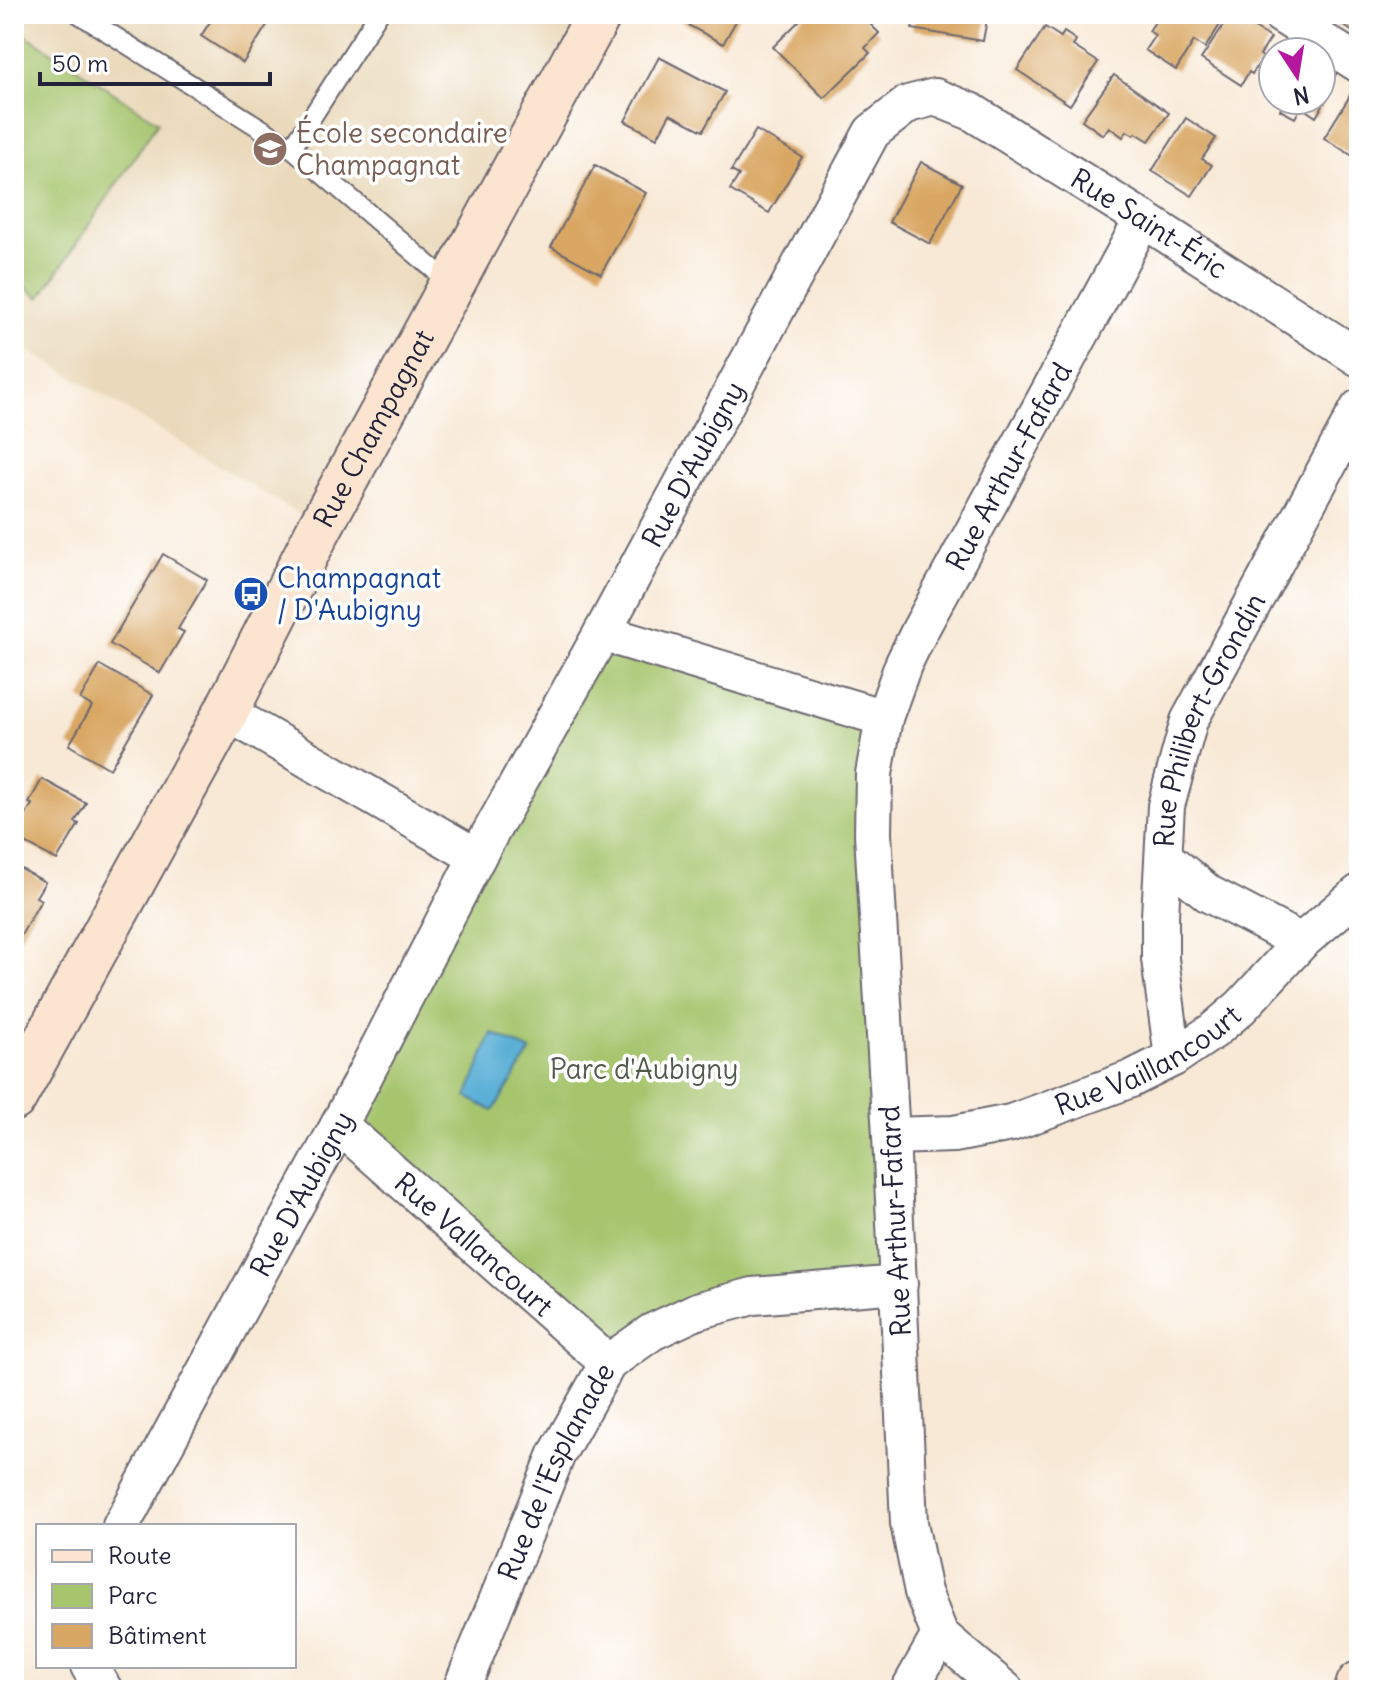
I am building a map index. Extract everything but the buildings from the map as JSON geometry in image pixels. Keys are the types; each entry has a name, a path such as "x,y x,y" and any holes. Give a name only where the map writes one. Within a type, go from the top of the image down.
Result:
{"street":[{"name":"Rue Champagnat","path":"14,1098 226,712 320,527 599,14"},
{"path":"1280,14 1359,64"},
{"name":"Rue Saint-Éric","path":"935,97 972,112 1359,358"},
{"name":"Rue D'Aubigny","path":"122,1524 339,1125 477,857 602,633 872,132 908,104 935,97"},
{"name":"Rue Arthur-Fafard","path":"1005,1690 940,1635 923,1592 909,1523 899,1284 873,834 874,774 884,718 903,665 1143,219"},
{"name":"Rue Philibert-Grondin","path":"1173,1058 1160,959 1160,916 1166,806 1189,721 1359,408"},
{"path":"602,633 884,718"},
{"path":"226,712 477,857"},
{"path":"1165,858 1209,894 1301,942"},
{"name":"Rue Vaillancourt","path":"891,1136 954,1134 1011,1123 1131,1079 1173,1058 1241,1007 1301,942 1359,893"},
{"name":"Rue Vallancourt","path":"339,1125 608,1363"},
{"name":"Rue de l'Esplanade","path":"461,1690 557,1454 608,1363 652,1332 697,1311 753,1296 899,1284"},
{"path":"909,1690 940,1635"},
{"path":"90,1668 104,1690"},
{"path":"1357,1690 1359,1684"}],"lane":[{"path":"79,14 292,148 452,285"},
{"path":"292,148 378,14"}],"shaded area":[{"name":"École secondaire Champagnat","path":"14,14 599,14 320,527 14,341"}],"green space":[{"path":"14,27 158,122 40,298 14,280"},
{"name":"Parc d'Aubigny","path":"602,633 884,718 899,1284 753,1296 608,1363 339,1125"}],"water":[{"path":"492,1033 531,1051 493,1111 467,1097"}],"place":[{"name":"École secondaire Champagnat","path":"270,149"},
{"name":"Champagnat / D'Aubigny","path":"251,594"}]}
